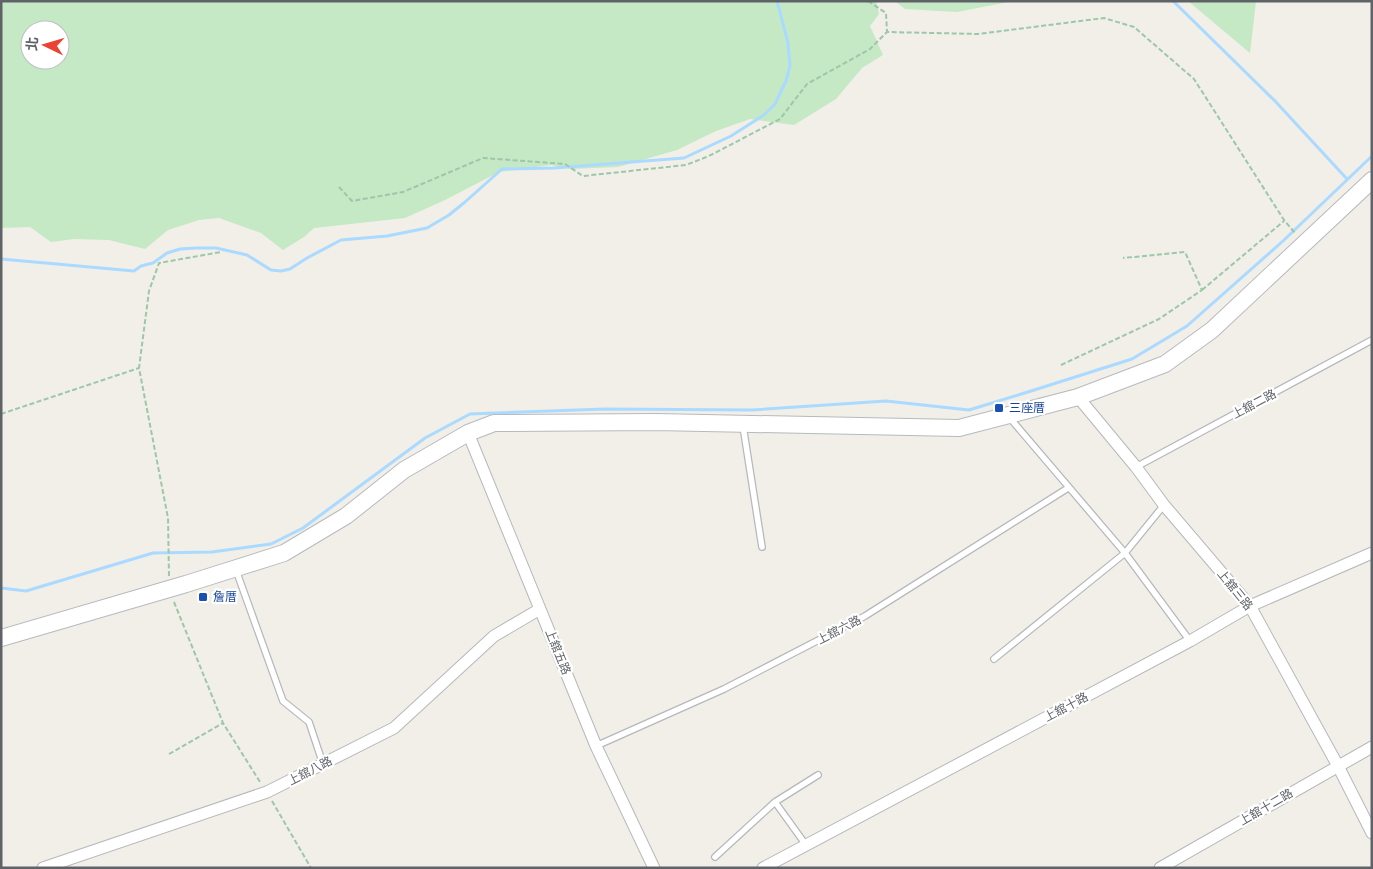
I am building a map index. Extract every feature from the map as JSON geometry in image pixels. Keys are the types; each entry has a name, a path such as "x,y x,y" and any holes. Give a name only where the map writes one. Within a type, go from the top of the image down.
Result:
{"street":[{"path":"1,638 284,553 346,516 404,470 468,433 494,423 743,424 959,428 1078,397 1164,364 1212,330 1372,180"},
{"name":"上舘三路","path":"1078,397 1136,467 1164,506 1250,606 1338,766 1372,833"},
{"name":"上舘五路","path":"468,433 596,746 654,868"},
{"name":"上舘十路","path":"762,868 1190,641 1250,606 1372,553"},
{"name":"上舘八路","path":"42,868 267,792 394,728 494,636 540,609"},
{"name":"上舘十二路","path":"1160,868 1372,747"}],"lane":[{"name":"上舘二路","path":"1136,467 1372,340"},
{"path":"1007,416 1125,553 1190,641"},
{"path":"743,424 762,548"},
{"name":"上舘六路","path":"596,746 724,689 865,616 1068,488"},
{"path":"994,659 1125,553 1164,506"},
{"path":"235,568 283,701 309,722 323,764"},
{"path":"714,857 775,802 818,775"},
{"path":"775,802 806,845"}],"path":[{"path":"868,1 886,13 887,32"},
{"path":"339,187 352,201 402,192 483,158 565,164 583,176 686,165 710,156 780,119 807,84 870,49 887,32 978,34 1104,18 1134,27 1194,78 1284,220 1304,245"},
{"path":"1061,365 1159,319 1202,290 1284,220"},
{"path":"221,252 159,263 149,291 139,368 168,518 169,589 187,638 223,723 267,792 311,868"},
{"path":"1122,258 1185,252 1202,290"},
{"path":"1,414 139,368"},
{"path":"169,754 223,723"}],"green space":[{"path":"1,1 876,1 879,14 870,26 883,55 862,68 836,99 794,125 750,119 716,131 677,150 618,167 571,169 551,165 499,172 405,218 314,228 304,237 283,250 261,233 219,218 199,220 168,230 145,249 109,240 74,239 51,242 30,227 1,228"},
{"path":"895,1 1014,1 957,12 905,9"},
{"path":"1188,1 1256,1 1250,53"}],"waterway":[{"path":"1,259 134,271 141,266 153,263 167,253 180,249 216,248 247,255 271,270 281,271 290,269 341,240 387,236 427,228 449,215 502,169 554,168 684,158 731,136 764,115 775,104 786,81 790,66 788,43 777,1"},
{"path":"1173,1 1275,101 1347,179"},
{"path":"1,588 26,591 153,553 212,552 271,544 303,528 425,438 470,414 605,409 752,410 886,401 969,410 1031,391 1132,359 1187,326 1283,241 1372,156"}],"place":[{"name":"三座厝","path":"999,408"},
{"name":"詹厝","path":"203,597"}]}
